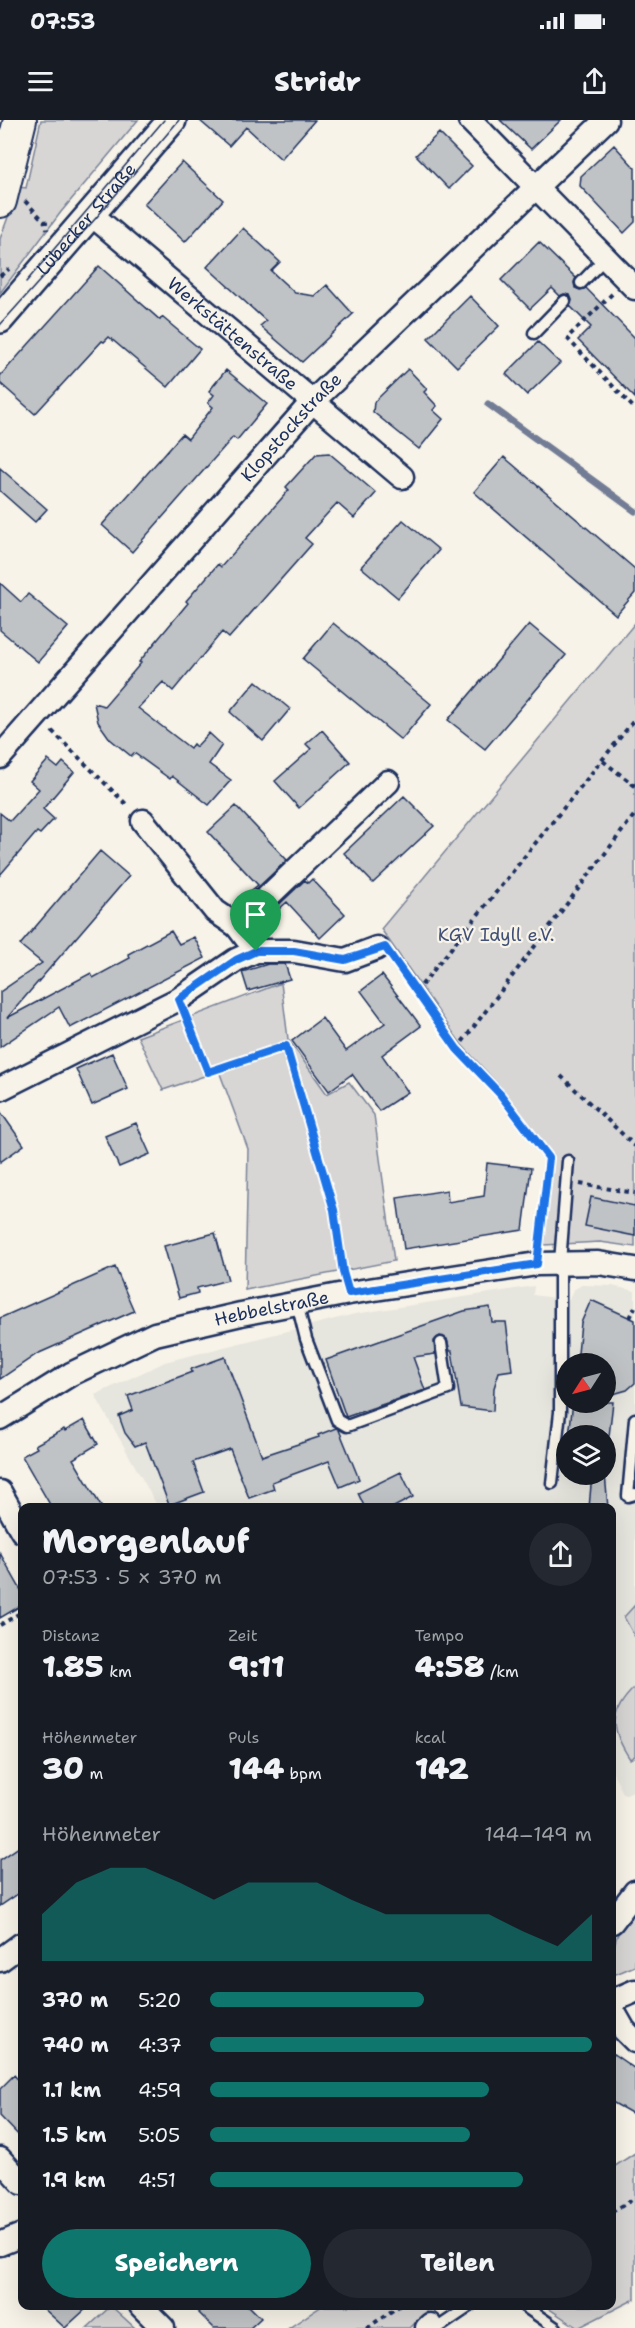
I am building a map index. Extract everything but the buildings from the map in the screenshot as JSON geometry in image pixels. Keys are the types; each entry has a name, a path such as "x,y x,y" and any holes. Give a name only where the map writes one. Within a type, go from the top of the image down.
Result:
{"main road":[{"path":"11,197 20,120"}],"street":[{"name":"Lübecker Straße","path":"0,319 172,120"},
{"path":"470,120 631,284"},
{"name":"Klopstockstraße","path":"0,757 38,717 313,401 606,120"},
{"name":"Werkstättenstraße","path":"92,215 402,477"},
{"path":"237,926 388,782"},
{"path":"143,821 214,911 237,926 256,951"},
{"path":"0,1089 179,999 236,960 256,951 294,951 345,960 377,948"},
{"name":"Hebbelstraße","path":"0,1418 71,1374 155,1334 349,1293 537,1264 598,1263 635,1269"},
{"path":"0,1492 18,1524"},
{"path":"616,1917 635,1892"},
{"path":"0,1959 18,1947"},
{"path":"616,1999 635,1991"},
{"path":"616,2016 624,2030 635,2041"},
{"path":"0,2159 18,2178"},
{"path":"0,2244 18,2237"},
{"path":"145,2310 163,2328"}],"lane":[{"path":"581,283 605,258"},
{"path":"534,333 565,301"},
{"path":"552,1483 560,1412 561,1262 568,1161"},
{"path":"297,1303 306,1339 337,1420 347,1426 448,1389 441,1343"},
{"path":"635,1419 628,1496 635,1494"},
{"path":"428,2327 439,2327 464,2310"},
{"path":"530,2310 556,2328"}],"path":[{"path":"11,197 25,200 45,223 47,234"},
{"path":"0,276 15,265"},
{"path":"631,284 567,338 635,409"},
{"path":"38,717 143,821"},
{"path":"416,992 635,719"},
{"path":"603,761 635,786"},
{"path":"457,1049 635,814"},
{"path":"377,948 385,947 457,1049 500,1094 549,1158 537,1264"},
{"path":"179,999 208,1072 286,1046 334,1210 343,1272 349,1293"},
{"path":"561,1076 635,1146"},
{"path":"566,1181 635,1193"},
{"path":"630,1318 635,1307"},
{"path":"0,1625 18,1614"},
{"path":"616,2210 635,2198"},
{"path":"367,2328 393,2310"}],"shaded area":[{"path":"582,1285 612,1286 635,1291 635,1605 624,1617 635,1637 635,1790 624,1795 616,1779 616,1503 156,1503 95,1395 165,1362 355,1314 534,1286 533,1295 569,1300 573,1290"}],"green space":[{"path":"41,120 138,120 61,212 0,293 0,239 19,187 26,188"},
{"name":"KGV Idyll e.V.","path":"635,623 635,1247 600,1242 544,1245 552,1158 501,1088 461,1044 381,929"},
{"path":"281,983 288,1039 327,1094 349,1082 374,1115 394,1261 245,1290 248,1149 219,1071 163,1090 138,1037"},
{"path":"635,1605 635,1637 624,1617"},
{"path":"635,1687 635,1756 630,1759 616,1730 617,1714 626,1696"},
{"path":"635,1911 635,1966 616,1974 616,1939 628,1917"},
{"path":"635,2153 635,2299 616,2309 616,2165"},
{"path":"107,2310 115,2310 135,2328 87,2328"},
{"path":"316,2310 428,2310 410,2328 289,2328"},
{"path":"551,2310 613,2310 578,2328"}],"waterway":[{"path":"488,404 635,511"}],"tram line":[{"path":"26,282 164,120"},
{"path":"0,325 96,218 179,120"}],"route":[{"path":"385,947 457,1049 500,1094 549,1158 537,1264 349,1293 343,1272 334,1210 286,1046 208,1072 179,999 236,960 256,951 294,951 345,960 385,947"}]}
